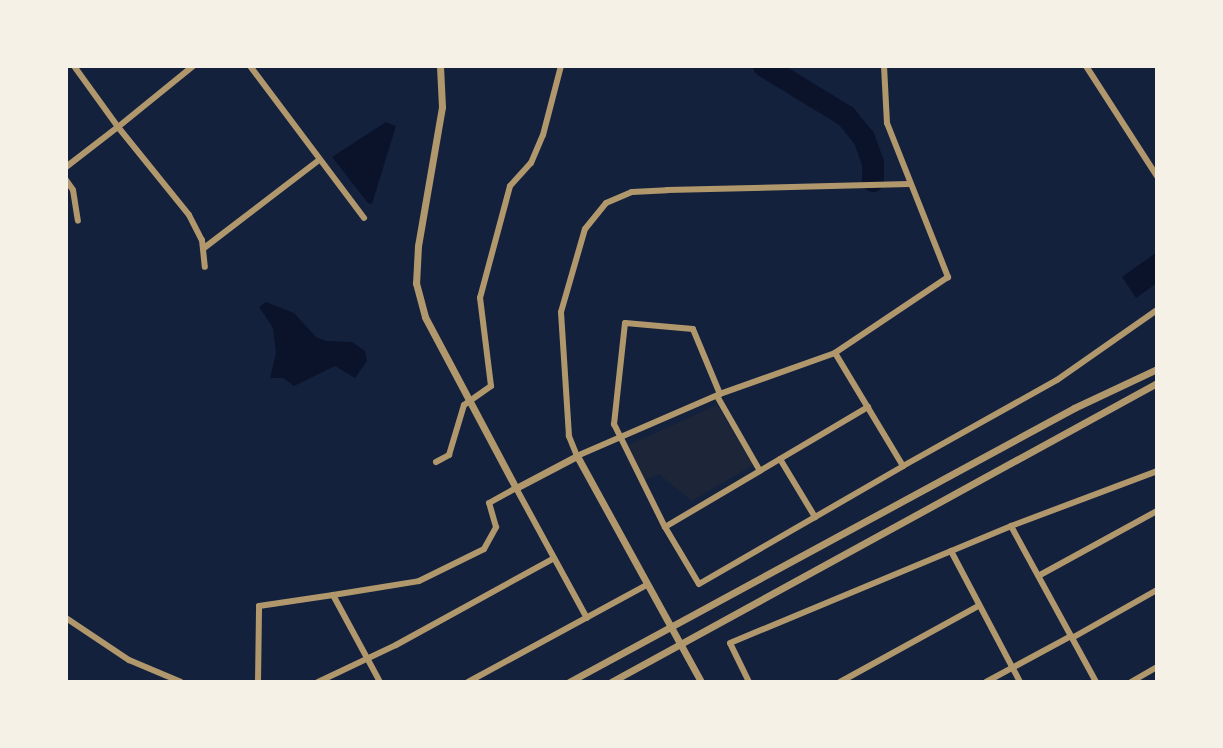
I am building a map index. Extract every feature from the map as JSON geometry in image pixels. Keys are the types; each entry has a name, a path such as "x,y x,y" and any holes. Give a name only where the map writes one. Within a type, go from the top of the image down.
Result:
{"street":[{"path":"74,66 118,127 189,215 204,248 205,267"},
{"path":"66,167 193,66"},
{"path":"250,66 364,218"},
{"path":"440,66 442,107 418,246 416,283 425,317 587,618"},
{"path":"436,462 449,455 464,405 491,386 480,298 510,186 531,163 543,135 561,66"},
{"path":"258,682 259,606 419,581 484,549 496,527 489,503 577,456 718,395 835,353 948,277 887,123 884,66"},
{"path":"1086,66 1157,176"},
{"path":"204,248 319,160"},
{"path":"66,180 73,190 78,221"},
{"path":"701,682 577,456 569,436 561,312 585,229 606,203 632,192 909,184"},
{"path":"760,471 718,395 693,329 625,323 614,424 665,527 699,584 1057,380 1157,310"},
{"path":"835,353 903,466"},
{"path":"569,682 1074,408 1157,369"},
{"path":"611,682 1157,383"},
{"path":"665,527 868,407"},
{"path":"780,459 815,517"},
{"path":"749,682 730,643 1011,526 1157,471"},
{"path":"1040,575 1157,511"},
{"path":"1011,526 1096,682"},
{"path":"951,551 1020,682"},
{"path":"318,682 367,659 554,558"},
{"path":"468,682 647,585"},
{"path":"986,682 1157,590"},
{"path":"333,595 380,682"},
{"path":"840,682 978,606"},
{"path":"66,618 129,660 178,681"},
{"path":"1131,682 1157,667"}],"shaded area":[{"path":"386,122 396,126 372,204 332,157"},
{"path":"1157,252 1157,283 1136,298 1122,277"},
{"path":"266,302 294,313 316,337 326,341 352,342 365,351 367,361 355,378 335,366 294,386 283,378 270,378 276,353 273,328 259,307"},
{"path":"717,405 753,465 692,501 659,474 644,480 629,445"}],"waterway":[{"path":"764,66 846,116 864,138 873,163 873,181"}]}
